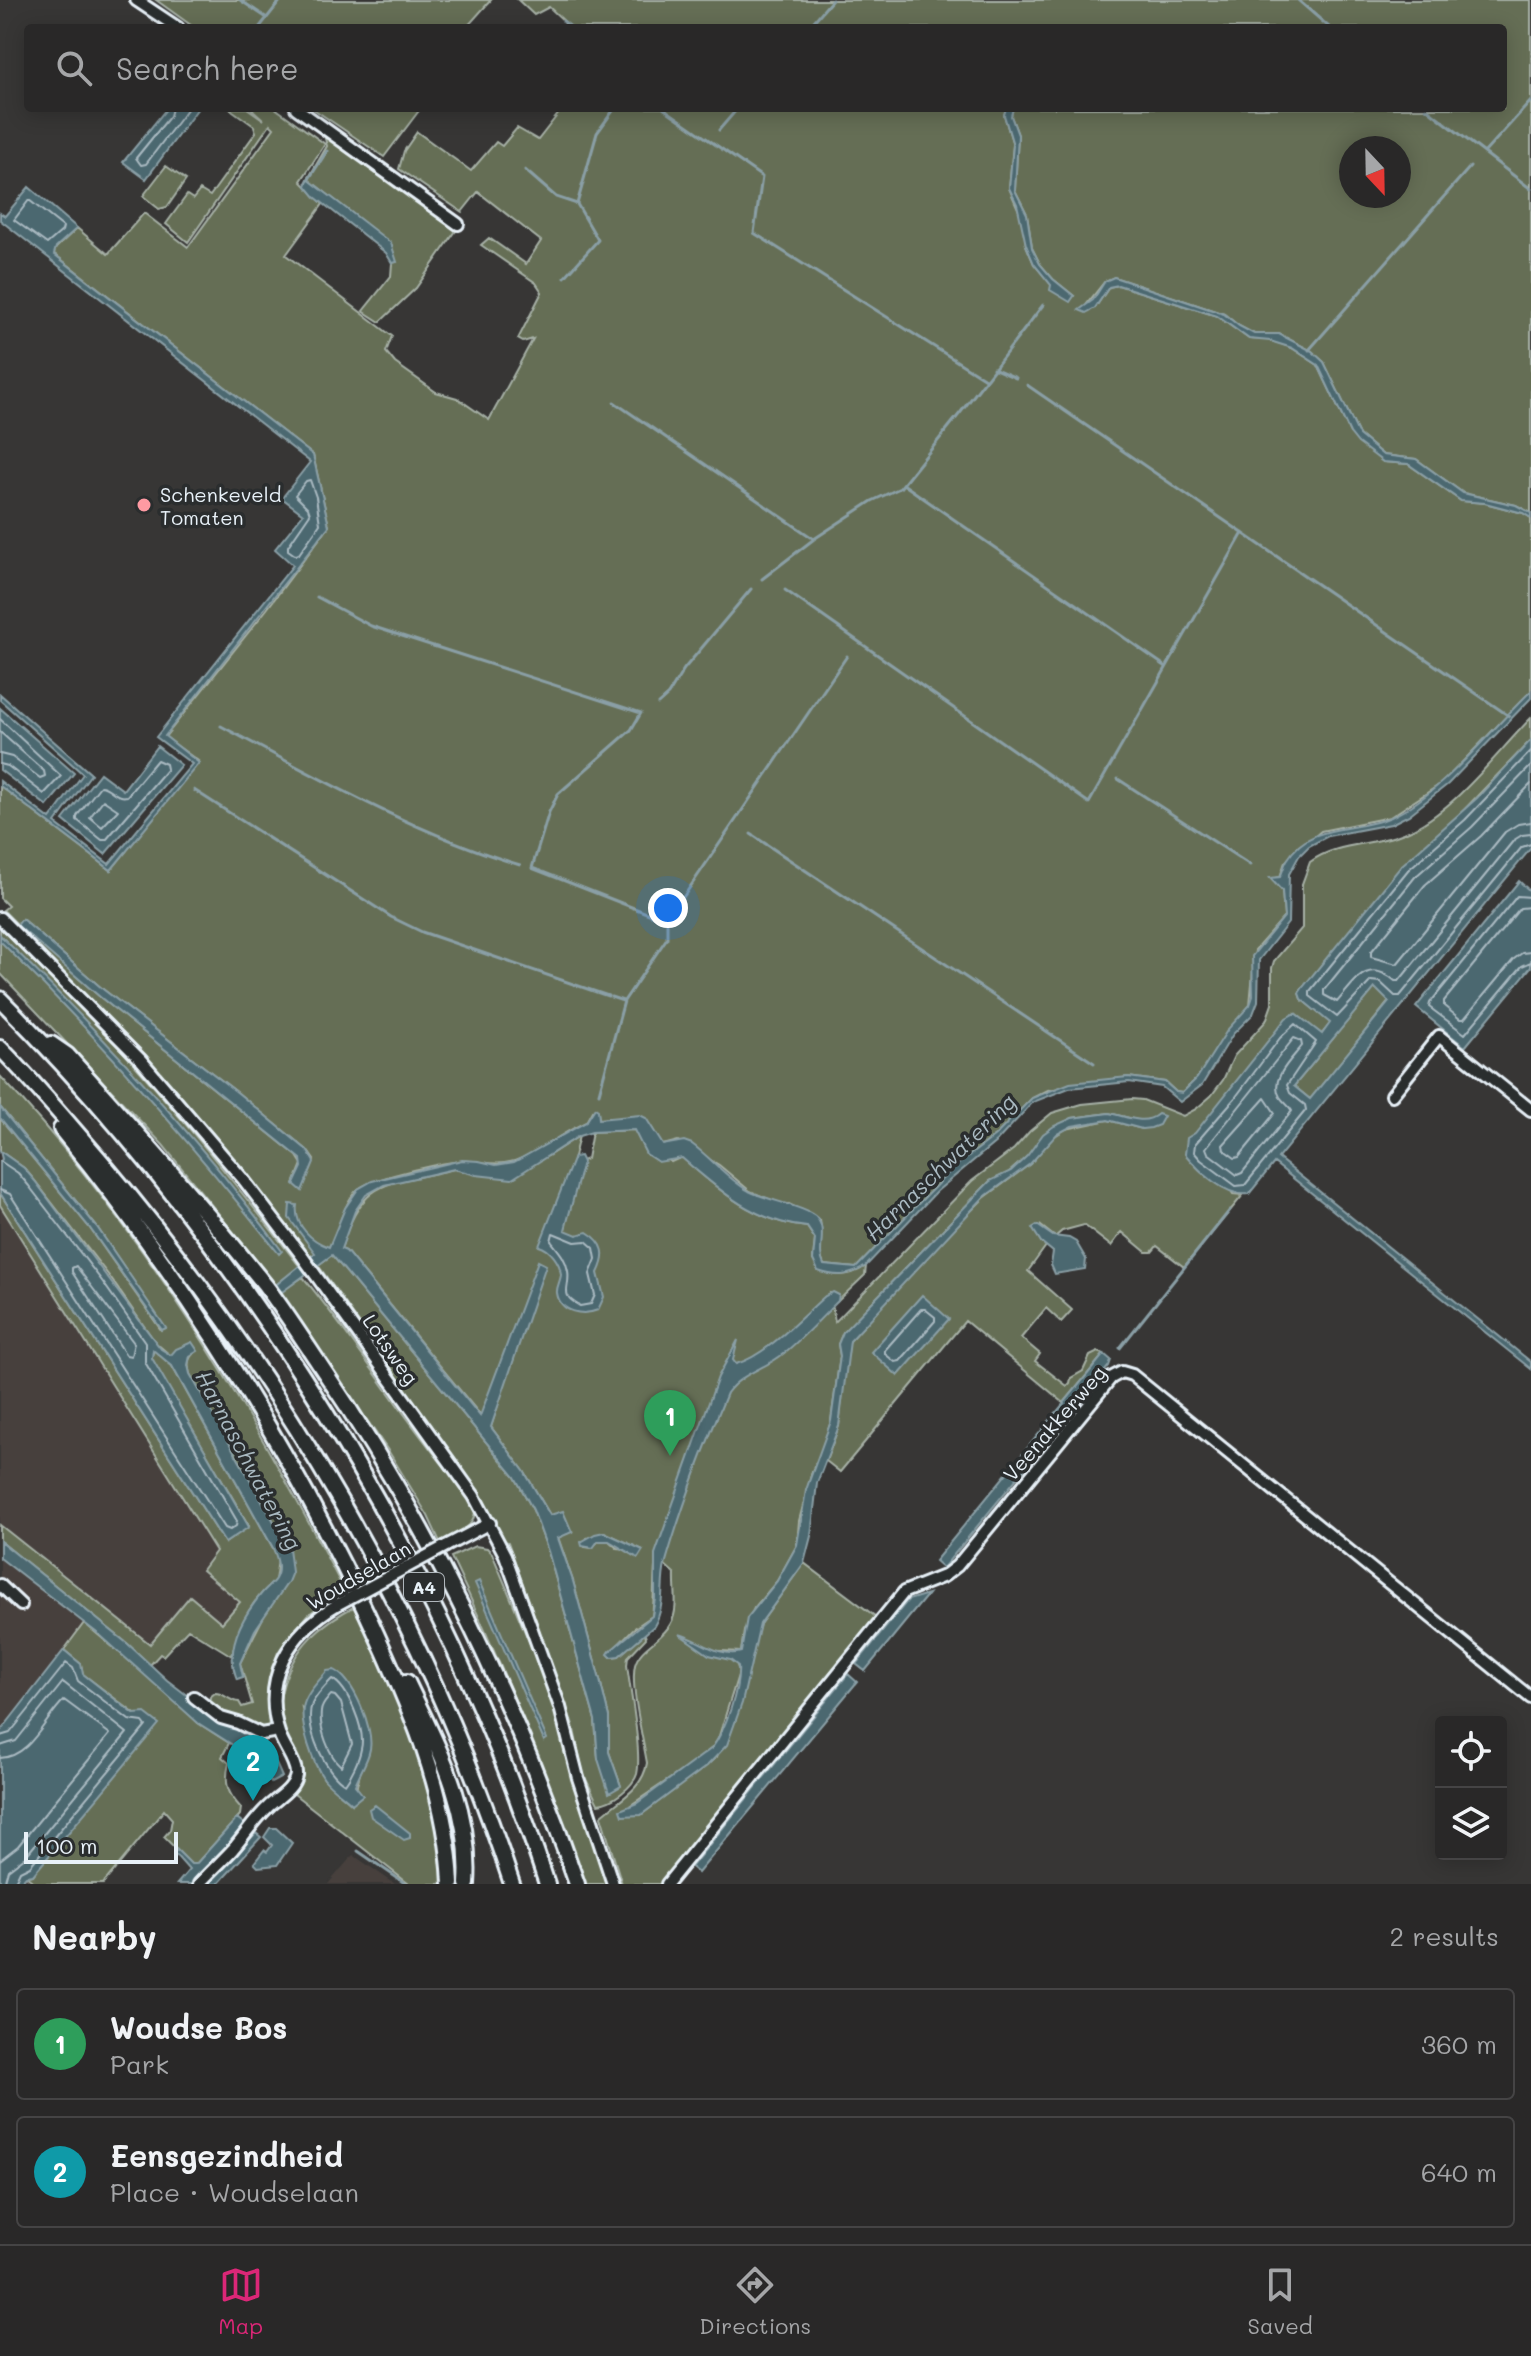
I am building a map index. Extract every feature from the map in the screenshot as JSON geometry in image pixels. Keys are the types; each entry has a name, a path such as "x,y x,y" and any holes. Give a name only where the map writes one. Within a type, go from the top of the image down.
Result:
{"highway":[{"name":"A4","path":"0,999 31,1030 166,1188 254,1304 373,1492 409,1557 493,1738 547,1884"},
{"name":"A4","path":"31,1030 67,1055 162,1161 266,1287 377,1454 430,1544 493,1672 546,1799 577,1884"},
{"name":"A4","path":"0,1048 118,1181 227,1323 292,1422 379,1571 463,1752 512,1884"},
{"name":"A4","path":"14,1062 55,1123 131,1217 208,1327 296,1474 360,1599 405,1700 432,1771 446,1833 451,1884"},
{"name":"A4","path":"360,1599 383,1630 447,1768 466,1829 467,1884"}],"street":[{"path":"136,0 172,24"},
{"path":"302,112 458,224"},
{"name":"Lotsweg","path":"0,918 141,1060 243,1179 317,1276 474,1496 505,1555 560,1707 578,1778 613,1884"},
{"path":"1392,1095 1439,1036 1531,1110"},
{"name":"Veenakkerweg","path":"667,1884 904,1592 944,1576 957,1566 1111,1378 1122,1372 1132,1375 1531,1698"},
{"name":"Woudselaan","path":"199,1884 296,1777 295,1767 278,1731 274,1690 281,1663 295,1638 314,1618 490,1523"},
{"path":"0,1585 21,1605"},
{"path":"194,1697 221,1718 261,1734 278,1731"}],"shaded area":[{"path":"0,1134 150,1322 273,1540 221,1648 189,1625 147,1671 36,1884 30,1879 26,1884 0,1884"},
{"path":"353,1855 395,1884 328,1884"}],"green space":[{"path":"156,0 491,0 470,24 189,24"},
{"path":"518,0 1531,0 1531,513 1516,505 1463,493 1416,459 1383,455 1359,435 1324,362 1312,351 1279,334 1254,334 1224,314 1114,277 1105,281 1087,304 1095,308 1109,287 1118,285 1217,316 1249,339 1270,340 1292,348 1318,365 1350,433 1383,462 1408,464 1461,501 1485,503 1531,518 1531,691 1442,783 1390,817 1321,831 1285,862 1280,877 1271,879 1282,890 1284,917 1255,950 1250,1005 1197,1078 1182,1093 1176,1092 1165,1082 1128,1077 1048,1090 1032,1098 995,1136 954,1167 856,1268 824,1265 820,1220 789,1204 783,1205 750,1191 719,1165 678,1141 663,1145 659,1143 652,1128 610,1118 599,1119 598,1113 592,1111 586,1122 538,1150 510,1162 451,1162 363,1186 347,1204 330,1247 311,1256 217,1139 17,929 17,924 3,910 8,906 0,898 0,786 111,870 198,761 165,737 329,526 313,455 53,253 77,228 108,254 144,213 188,247 274,128 270,124 188,242 166,224 187,195 193,199 200,190 210,196 256,132 254,126 235,112 253,112 264,120 255,112 281,112 325,144 301,181 323,204 286,255 392,336 386,352 395,363 436,392 457,398 489,420 533,339 523,342 518,339 542,292 536,283 481,245 489,238 526,264 541,241 478,192 462,212 399,169 404,151 417,132 471,171 496,142 502,146 517,128 538,140 560,112 1005,112 1013,145 1009,188 1023,220 1026,245 1034,264 1070,301 1074,296 1053,279 1032,248 1027,214 1015,190 1018,135 1012,112 1507,112 1507,24 566,23 549,7 534,15","holes":["22,919 104,990 307,1150 314,1160 294,1184 302,1164 297,1156 100,997 18,925"]},
{"path":"318,112 418,112 384,157"},
{"path":"323,131 460,225 416,288 380,322 363,311 391,276 392,263 396,262 391,244 308,179 327,146"},
{"path":"166,166 186,180 167,207 159,209 143,196"},
{"path":"1531,718 1531,740 1299,993 1301,999 1331,1023 1321,1035 1295,1013 1195,1134 1233,1194 1243,1195 1184,1267 1157,1246 1152,1252 1146,1252 1122,1232 1111,1246 1084,1225 1062,1231 1055,1237 1041,1226 1041,1242 1046,1246 1028,1271 1072,1310 1061,1322 1046,1308 1021,1338 1040,1354 1035,1361 1067,1386 1071,1378 1083,1371 1090,1356 1098,1352 1104,1354 1064,1403 965,1321 840,1472 826,1461 839,1426 848,1343 945,1237 984,1198 1030,1164 1050,1139 1066,1129 1108,1120 1142,1129 1156,1118 1141,1121 1109,1113 1072,1118 1008,1173 990,1181 843,1332 838,1344 840,1356 831,1421 812,1471 799,1521 797,1545 777,1581 754,1608 744,1631 741,1652 720,1651 736,1662 739,1672 718,1739 692,1764 631,1805 641,1815 717,1757 760,1624 804,1563 876,1617 660,1884 622,1884 601,1816 629,1793 645,1772 647,1763 636,1699 635,1665 642,1653 667,1629 673,1617 676,1605 675,1574 656,1557 652,1616 633,1629 609,1654 611,1657 619,1656 644,1632 646,1638 628,1657 627,1665 637,1736 637,1774 621,1794 598,1804 583,1773 573,1725 508,1542 504,1541 481,1495 318,1265 332,1255 515,1477 533,1510 548,1551 595,1720 598,1759 621,1786 609,1752 609,1717 600,1680 558,1537 572,1531 550,1515 524,1471 491,1427 500,1399 481,1416 346,1251 341,1249 359,1207 369,1195 395,1182 454,1169 464,1171 548,1156 579,1136 572,1165 587,1159 592,1132 634,1130 671,1162 682,1157 724,1193 754,1212 807,1227 815,1239 813,1260 831,1274 851,1274 866,1266 865,1275 838,1301 838,1295 830,1293 835,1322 972,1181 1014,1149 1052,1113 1082,1104 1132,1099 1143,1100 1183,1116 1211,1096 1223,1080 1234,1056 1266,1021 1272,1004 1274,961 1302,928 1302,884 1310,862 1343,847 1392,837 1422,824 1456,798","holes":["604,1532 643,1550 617,1548 609,1541 599,1541 591,1548 585,1547 587,1538"]},
{"path":"0,924 80,1005 156,1090 300,1267 277,1284 282,1291 303,1277 422,1439 466,1492 475,1511 471,1523 462,1531 440,1542 389,1452 260,1265 163,1145 0,973"},
{"path":"1375,987 1389,1001 1311,1100 1294,1086"},
{"path":"0,1076 100,1194 189,1320 270,1452 343,1588 308,1615 278,1652 267,1691 269,1731 224,1717 209,1703 215,1693 239,1702 242,1707 252,1704 240,1663 268,1608 288,1582 289,1548 190,1374 189,1361 197,1351 171,1356 156,1343 109,1276 35,1181 24,1168 0,1151 0,1118 89,1227 161,1330 165,1328 97,1227 0,1107"},
{"path":"0,1193 225,1543 249,1526 151,1358 154,1350 172,1366 273,1548 278,1559 275,1581 247,1615 232,1656 188,1629 163,1656 160,1654 150,1665 0,1541 0,1525 150,1644 190,1596 222,1623 240,1602 202,1570 216,1551 0,1205"},
{"path":"475,1546 487,1548 492,1553 558,1711 570,1768 607,1884 585,1884 522,1719 451,1557"},
{"path":"359,1604 396,1684 445,1837 447,1884 409,1884 294,1794 303,1773 280,1722 279,1709 287,1674 310,1638 332,1619","holes":["302,1708 361,1770 352,1804 324,1779 309,1746"]},
{"path":"84,1623 170,1695 198,1723 229,1743 222,1757 229,1763 228,1787 241,1808 240,1815 196,1864 191,1864 164,1837 170,1830 172,1819 164,1810 103,1884 36,1884 26,1876 33,1875 135,1714 83,1674 81,1664 64,1650"},
{"path":"430,1746 448,1789 463,1838 463,1884 455,1884"}],"water":[{"path":"164,112 195,112 146,179 123,162"},
{"path":"1005,112 1012,112 1018,135 1015,190 1027,214 1032,248 1053,279 1074,296 1070,302 1050,290 1051,285 1034,264 1026,245 1017,204 1009,188 1013,145"},
{"path":"308,179 391,243 397,262 392,263 386,253 315,197 306,186"},
{"path":"29,187 77,228 56,247 54,254 313,455 329,526 165,736 199,763 111,870 0,786 0,781 50,819 83,774 0,700 0,694 91,774 55,823 109,864 192,764 156,737 293,565 275,549 303,514 282,498 310,462 0,220 0,213 5,216"},
{"path":"1114,277 1224,314 1254,334 1279,334 1312,351 1324,362 1359,435 1383,455 1416,459 1463,493 1516,505 1531,513 1531,518 1485,503 1461,501 1408,464 1383,462 1350,433 1318,365 1292,348 1249,339 1217,316 1118,285 1109,287 1095,308 1086,313 1079,310 1093,300 1105,281"},
{"path":"1531,691 1531,698 1448,784 1409,815 1391,824 1328,836 1309,846 1299,856 1289,874 1288,923 1259,960 1258,1001 1253,1014 1233,1034 1202,1085 1180,1102 1162,1087 1129,1082 1069,1088 1033,1102 997,1141 937,1191 866,1266 854,1272 837,1275 818,1271 813,1260 815,1239 807,1227 755,1212 725,1193 682,1158 658,1162 646,1154 634,1130 592,1132 579,1136 512,1179 454,1169 384,1185 366,1195 355,1211 341,1249 346,1251 480,1416 538,1261 546,1265 491,1427 524,1471 550,1515 563,1511 572,1532 558,1538 573,1581 609,1717 609,1752 621,1786 609,1793 598,1759 595,1720 548,1551 533,1510 515,1477 332,1255 282,1292 278,1289 277,1284 315,1253 289,1218 290,1204 297,1205 298,1220 306,1232 329,1247 345,1208 358,1189 372,1181 462,1160 496,1165 514,1162 586,1122 595,1108 599,1119 640,1115 646,1118 663,1145 684,1141 692,1144 749,1191 812,1214 822,1229 824,1265 856,1268 954,1167 995,1136 1032,1098 1070,1083 1128,1077 1165,1082 1176,1092 1182,1093 1197,1078 1228,1029 1250,1005 1253,996 1252,956 1284,917 1282,891 1270,878 1280,877 1287,860 1308,839 1321,833 1377,822 1410,807 1465,760"},
{"path":"0,708 74,773 47,806 0,770"},
{"path":"1531,740 1531,848 1278,1158 1531,1362 1531,1369 1274,1163 1249,1194 1240,1194 1213,1182 1185,1154 1187,1138 1195,1133 1286,1018 1295,1013 1322,1034 1330,1023 1301,999 1299,993 1402,865 1477,798","holes":["1375,988 1389,1002 1310,1099 1294,1086"]},
{"path":"157,746 181,765 105,854 63,820 100,773 123,790"},
{"path":"1519,881 1531,892 1531,967 1465,1047 1416,1007"},
{"path":"22,919 104,990 307,1150 314,1162 302,1191 294,1184 302,1167 301,1159 100,997 17,925"},
{"path":"0,935 112,1048 183,1127 282,1251 279,1254 144,1093 0,941"},
{"path":"0,1107 97,1227 166,1328 162,1330 89,1227 0,1118"},
{"path":"1109,1113 1141,1120 1158,1114 1164,1116 1159,1125 1151,1128 1142,1129 1108,1120 1072,1126 1057,1134 1030,1164 983,1198 850,1341 839,1426 817,1483 811,1536 804,1563 760,1624 742,1703 727,1745 707,1766 641,1815 622,1816 620,1810 637,1803 712,1748 722,1731 734,1697 738,1666 730,1660 709,1655 679,1634 717,1650 741,1652 747,1618 777,1581 797,1545 806,1490 831,1421 840,1356 838,1344 843,1332 990,1181 1011,1171 1027,1156 1043,1134 1072,1118"},
{"path":"0,1151 24,1168 35,1181 161,1349 171,1355 176,1349 192,1342 198,1351 190,1356 190,1374 289,1548 292,1572 255,1630 240,1663 243,1677 237,1679 234,1644 248,1612 277,1575 278,1564 273,1548 172,1366 153,1350 152,1358 249,1527 225,1543 0,1193"},
{"path":"580,1156 583,1162 565,1230 577,1235 587,1232 603,1250 598,1273 604,1297 598,1310 586,1313 567,1309 559,1300 559,1265 551,1253 539,1246 574,1157"},
{"path":"1037,1225 1053,1236 1076,1242 1086,1259 1085,1269 1055,1274 1051,1265 1053,1252 1041,1242 1032,1228"},
{"path":"833,1292 839,1295 838,1301 804,1335 727,1393 671,1544 658,1618 654,1626 619,1656 611,1657 608,1654 610,1651 652,1616 655,1554 718,1377 738,1340 733,1360 736,1364 771,1345"},
{"path":"922,1295 949,1319 898,1376 871,1352"},
{"path":"1104,1354 1111,1360 1109,1366 943,1568 935,1561"},
{"path":"604,1532 643,1550 638,1558 609,1541 598,1541 593,1548 582,1546 581,1542"},
{"path":"0,1541 128,1644 167,1680 214,1716 271,1752 282,1777 271,1783 250,1756 198,1723 101,1636 0,1558"},
{"path":"479,1581 547,1739 544,1741 475,1583"},
{"path":"928,1594 865,1671 856,1664 908,1600"},
{"path":"64,1650 81,1664 83,1674 134,1714 145,1713 159,1724 33,1875 26,1876 19,1884 0,1884 0,1732"},
{"path":"334,1670 355,1693 369,1729 369,1754 355,1785 363,1795 352,1804 320,1772 303,1725 306,1698 327,1671"},
{"path":"848,1674 857,1682 698,1873 691,1867"},
{"path":"375,1805 410,1833 410,1838 404,1840 371,1817 369,1809"},
{"path":"237,1818 247,1826 194,1884 177,1884 189,1870 174,1853 177,1850 191,1864 196,1864"},
{"path":"270,1828 276,1828 292,1843 277,1865 258,1867 254,1863 272,1845 264,1837"},
{"path":"256,1833 261,1837 218,1884 207,1884"}],"waterway":[{"path":"240,0 267,18"},
{"path":"262,24 281,0"},
{"path":"811,24 832,0"},
{"path":"1298,0 1325,24"},
{"path":"563,21 567,24"},
{"path":"1484,153 1531,101"},
{"path":"565,277 598,240 577,204 597,133 612,112"},
{"path":"669,112 762,177 754,233 985,379"},
{"path":"719,130 735,112"},
{"path":"1431,112 1531,189"},
{"path":"307,182 327,151"},
{"path":"1309,350 1470,167"},
{"path":"525,170 556,197 577,204"},
{"path":"762,579 814,539 872,501 900,488 1043,305"},
{"path":"993,368 1016,378"},
{"path":"1027,385 1509,716"},
{"path":"614,402 814,539"},
{"path":"903,484 1165,666"},
{"path":"785,590 1089,803 1243,533"},
{"path":"658,704 751,589"},
{"path":"317,597 371,626 641,713 631,730 558,794 549,812 532,868 667,921"},
{"path":"599,1093 624,1001 667,938 667,921 847,656"},
{"path":"221,726 405,821 520,865"},
{"path":"1118,779 1250,865"},
{"path":"194,790 391,917 422,932 608,996"},
{"path":"751,834 1094,1063"},
{"path":"611,997 623,1001"},
{"path":"1120,1348 1230,1210"},
{"path":"358,1851 406,1884"}],"place":[{"name":"Schenkeveld Tomaten","path":"144,505"},
{"name":"Woudse Bos","path":"670,1456"},
{"name":"Eensgezindheid","path":"253,1801"}],"water label":[{"name":"Harnaschwatering","path":"940,1167"},
{"name":"Harnaschwatering","path":"249,1460"}]}
